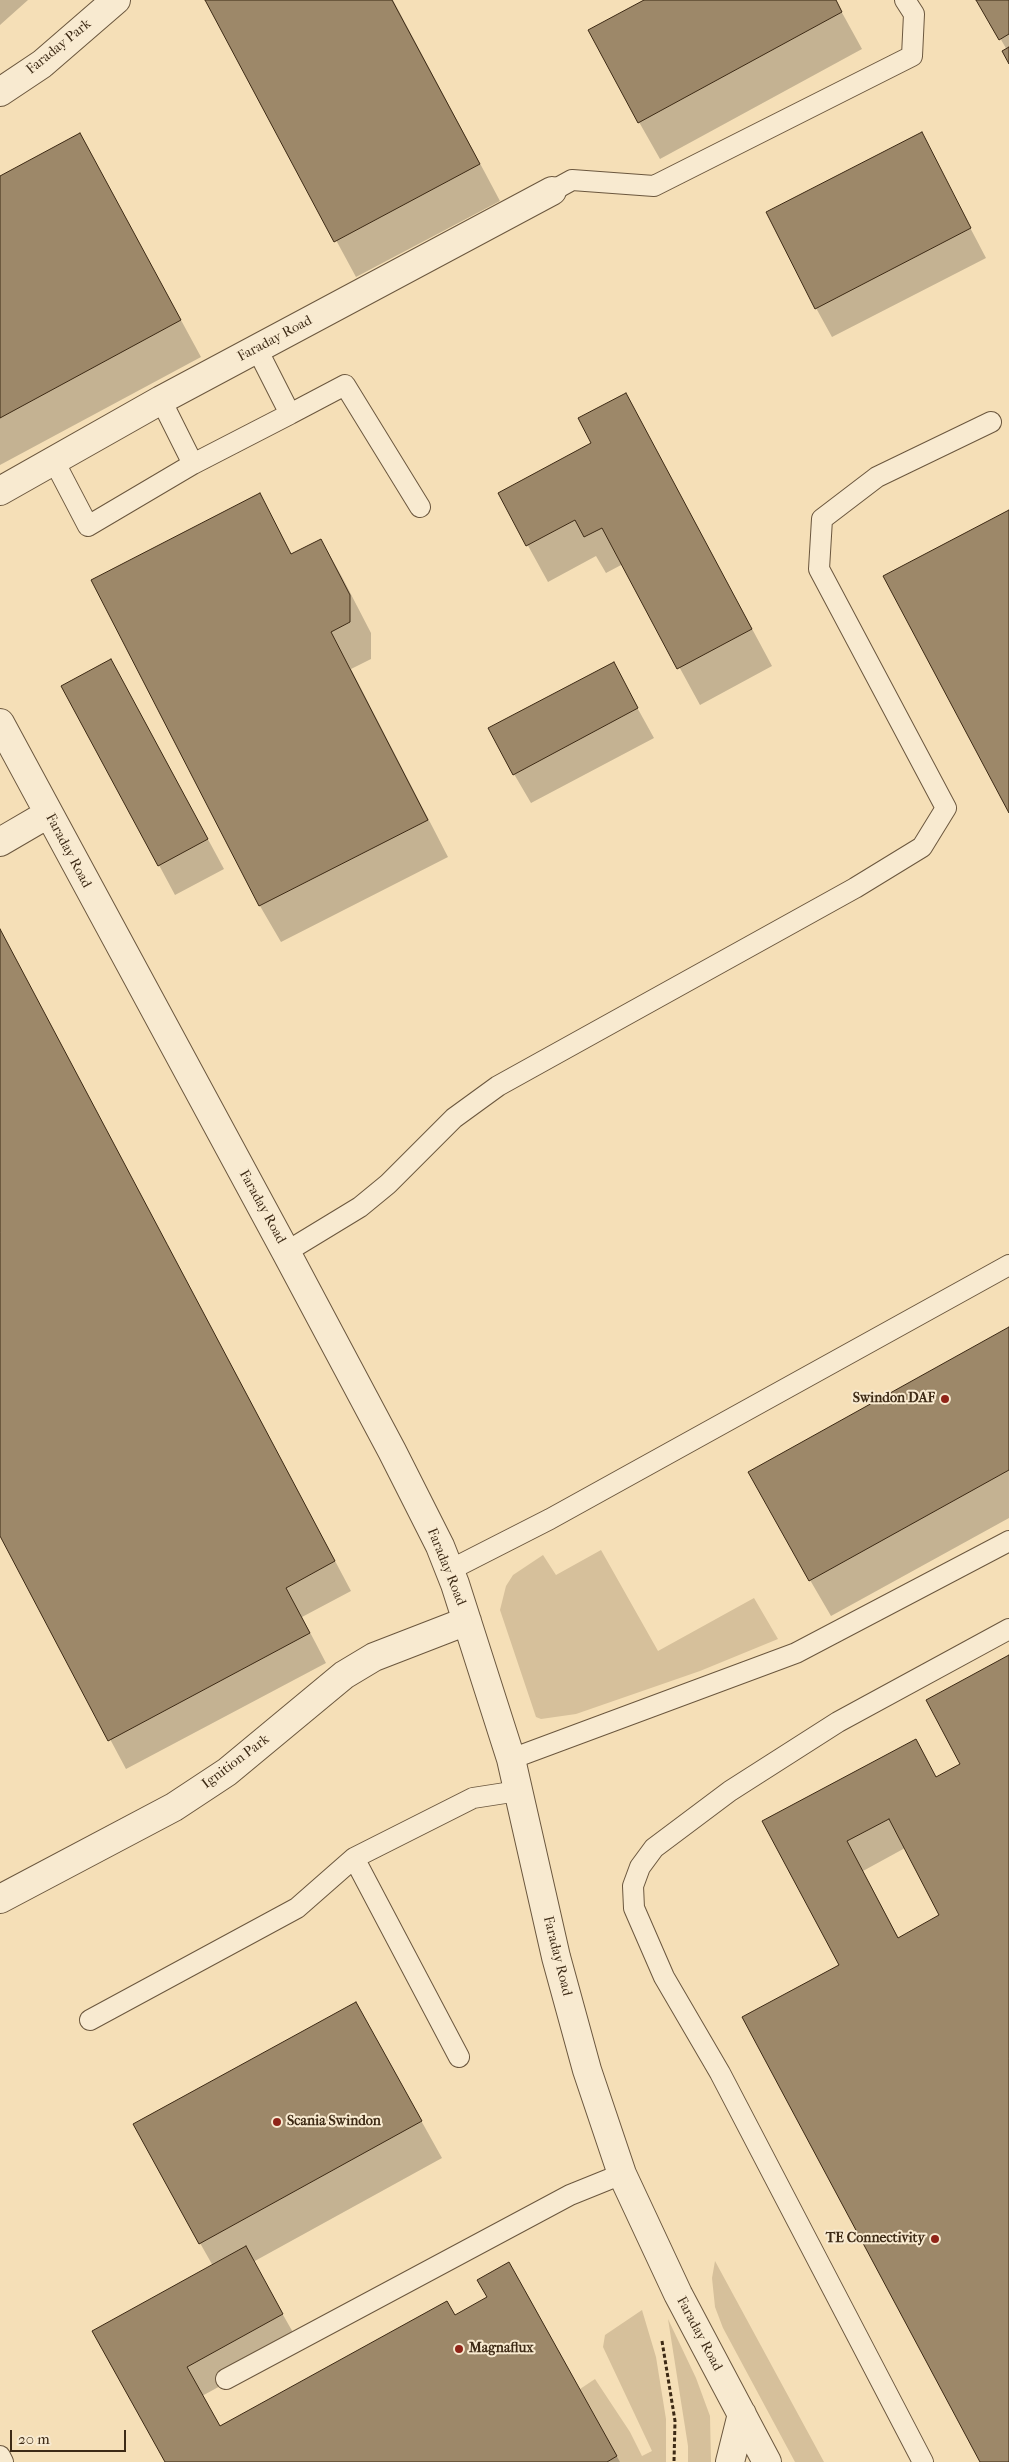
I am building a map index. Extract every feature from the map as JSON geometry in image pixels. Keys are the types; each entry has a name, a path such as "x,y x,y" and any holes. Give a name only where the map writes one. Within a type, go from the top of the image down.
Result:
{"street":[{"name":"Faraday Park","path":"0,92 42,64 116,0"},
{"name":"Faraday Road","path":"0,491 161,400 552,191"},
{"name":"Faraday Road","path":"0,723 286,1252 420,1505 450,1570 511,1759 556,1957 587,2070 622,2174 678,2294 767,2462"},
{"path":"0,842 48,814"},
{"name":"Ignition Park","path":"0,1899 174,1807 227,1772 344,1675 374,1657 467,1621"},
{"path":"730,2462 742,2414"}],"lane":[{"path":"552,191 572,180 654,186 912,56 914,14 905,0"},
{"path":"257,349 290,414"},
{"path":"54,460 88,526 193,464 344,385 420,507"},
{"path":"161,400 193,464"},
{"path":"286,1252 360,1207 388,1184 454,1118 498,1086 855,888 922,847 946,808 818,569 822,519 877,477 992,422"},
{"path":"450,1570 550,1519 1009,1265"},
{"path":"511,1759 796,1653 1009,1541"},
{"path":"924,2462 720,2073 664,1977 634,1908 633,1886 640,1867 654,1848 730,1791 838,1722 1009,1629"},
{"path":"90,2020 297,1908 354,1858 473,1798 518,1791"},
{"path":"354,1858 460,2057"},
{"path":"226,2379 570,2195 622,2174"},
{"path":"0,2456 3,2462"}],"path":[{"path":"674,2462 676,2421 657,2306 678,2294"}],"shaded area":[{"path":"601,1550 658,1651 754,1598 778,1639 700,1671 576,1714 541,1719 536,1717 500,1610 506,1586 513,1575 543,1555 556,1575"},
{"path":"715,2261 824,2462 795,2462 723,2328 715,2307 712,2278"},
{"path":"642,2310 656,2357 666,2419 666,2462 607,2462 617,2456 580,2389 595,2379 630,2432 642,2456 652,2451 603,2347 605,2335"},
{"path":"668,2319 696,2378 710,2416 711,2462 688,2462 688,2446"}],"building":[{"path":"205,0 392,0 480,164 334,242"},
{"path":"644,0 836,0 842,12 638,123 588,30"},
{"path":"976,0 1009,0 1009,34 999,40"},
{"path":"1009,47 1009,64 1002,51"},
{"path":"922,132 971,228 815,309 766,212"},
{"path":"80,133 181,320 0,418 0,176"},
{"path":"626,393 752,629 677,669 602,528 584,537 575,520 526,546 498,493 591,443 578,418"},
{"path":"260,493 291,554 321,539 350,595 350,622 331,632 428,820 259,906 91,580"},
{"path":"1009,510 1009,813 883,576"},
{"path":"111,659 208,839 158,866 61,686"},
{"path":"614,662 638,708 513,775 488,728"},
{"path":"0,929 335,1561 286,1588 310,1633 108,1741 0,1536"},
{"name":"Swindon DAF","path":"1009,1327 1009,1470 809,1581 748,1472"},
{"name":"TE Connectivity","path":"1009,1655 1009,2462 980,2462 742,2017 839,1965 762,1821 916,1739 936,1777 960,1764 926,1700","holes":["889,1819 939,1915 898,1938 847,1841"]},
{"name":"Scania Swindon","path":"356,2002 422,2121 199,2244 133,2124"},
{"name":"Magnaflux","path":"246,2246 283,2314 187,2367 220,2426 447,2301 455,2315 487,2297 477,2280 509,2262 617,2456 607,2462 165,2462 92,2331"}],"place":[{"name":"Swindon DAF","path":"945,1399"},
{"name":"Scania Swindon","path":"277,2122"},
{"name":"TE Connectivity","path":"935,2239"},
{"name":"Magnaflux","path":"459,2349"}]}
